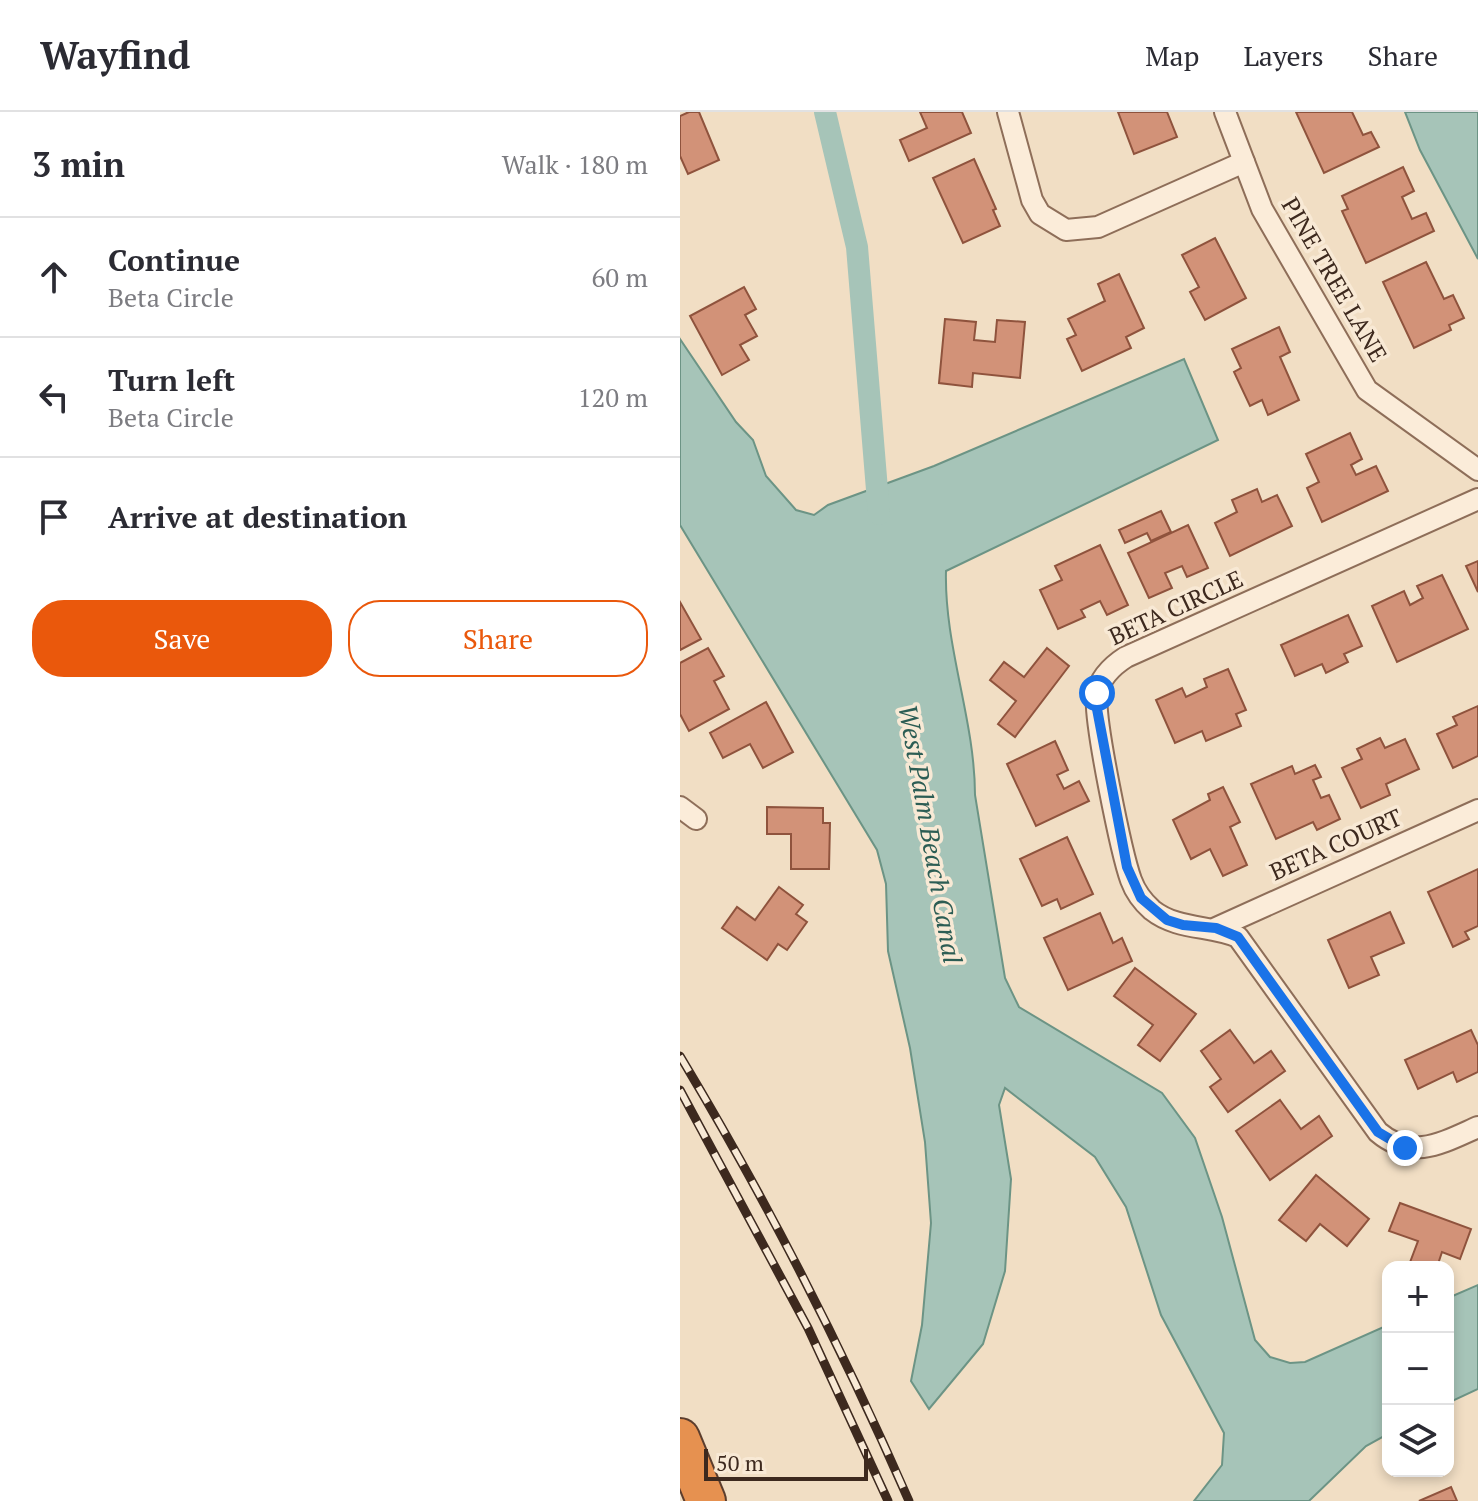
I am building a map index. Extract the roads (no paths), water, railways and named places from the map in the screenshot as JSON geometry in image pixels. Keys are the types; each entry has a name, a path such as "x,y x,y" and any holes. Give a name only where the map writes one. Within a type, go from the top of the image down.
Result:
{"highway":[{"path":"680,1438 706,1501"}],"street":[{"path":"1008,112 1032,200 1040,214 1066,230 1098,227 1244,162"},
{"name":"PINE TREE LANE","path":"1225,112 1262,209 1367,390 1478,470"},
{"name":"BETA CIRCLE","path":"1478,499 1126,657 1103,678 1097,709 1132,883 1141,898 1167,920 1216,928 1238,937 1249,948 1378,1132 1405,1148 1437,1145 1478,1127"},
{"name":"BETA COURT","path":"1216,928 1478,810"}],"water":[{"path":"1405,112 1478,112 1478,259 1420,150"},
{"path":"680,339 736,422 753,440 766,476 796,510 814,515 828,505 934,466 1184,359 1218,440 946,571 950,627 970,739 975,795 1005,978 1019,1007 1162,1093 1195,1138 1222,1217 1255,1340 1270,1357 1290,1363 1305,1362 1382,1328 1382,1437 1366,1446 1309,1501 1194,1501 1222,1465 1224,1433 1161,1315 1126,1207 1095,1157 1005,1088 999,1105 1011,1179 1005,1271 983,1344 929,1409 911,1381 922,1325 931,1223 925,1142 910,1048 888,951 886,884 877,850 680,525"},
{"path":"1478,1285 1478,1389 1454,1400 1454,1333 1454,1295"}],"waterway":[{"name":"West Palm Beach Canal","path":"825,112 857,247 879,514"}],"railway":[{"path":"680,1056 743,1164 802,1275 909,1501"},
{"path":"680,1090 808,1328 888,1501"}]}
